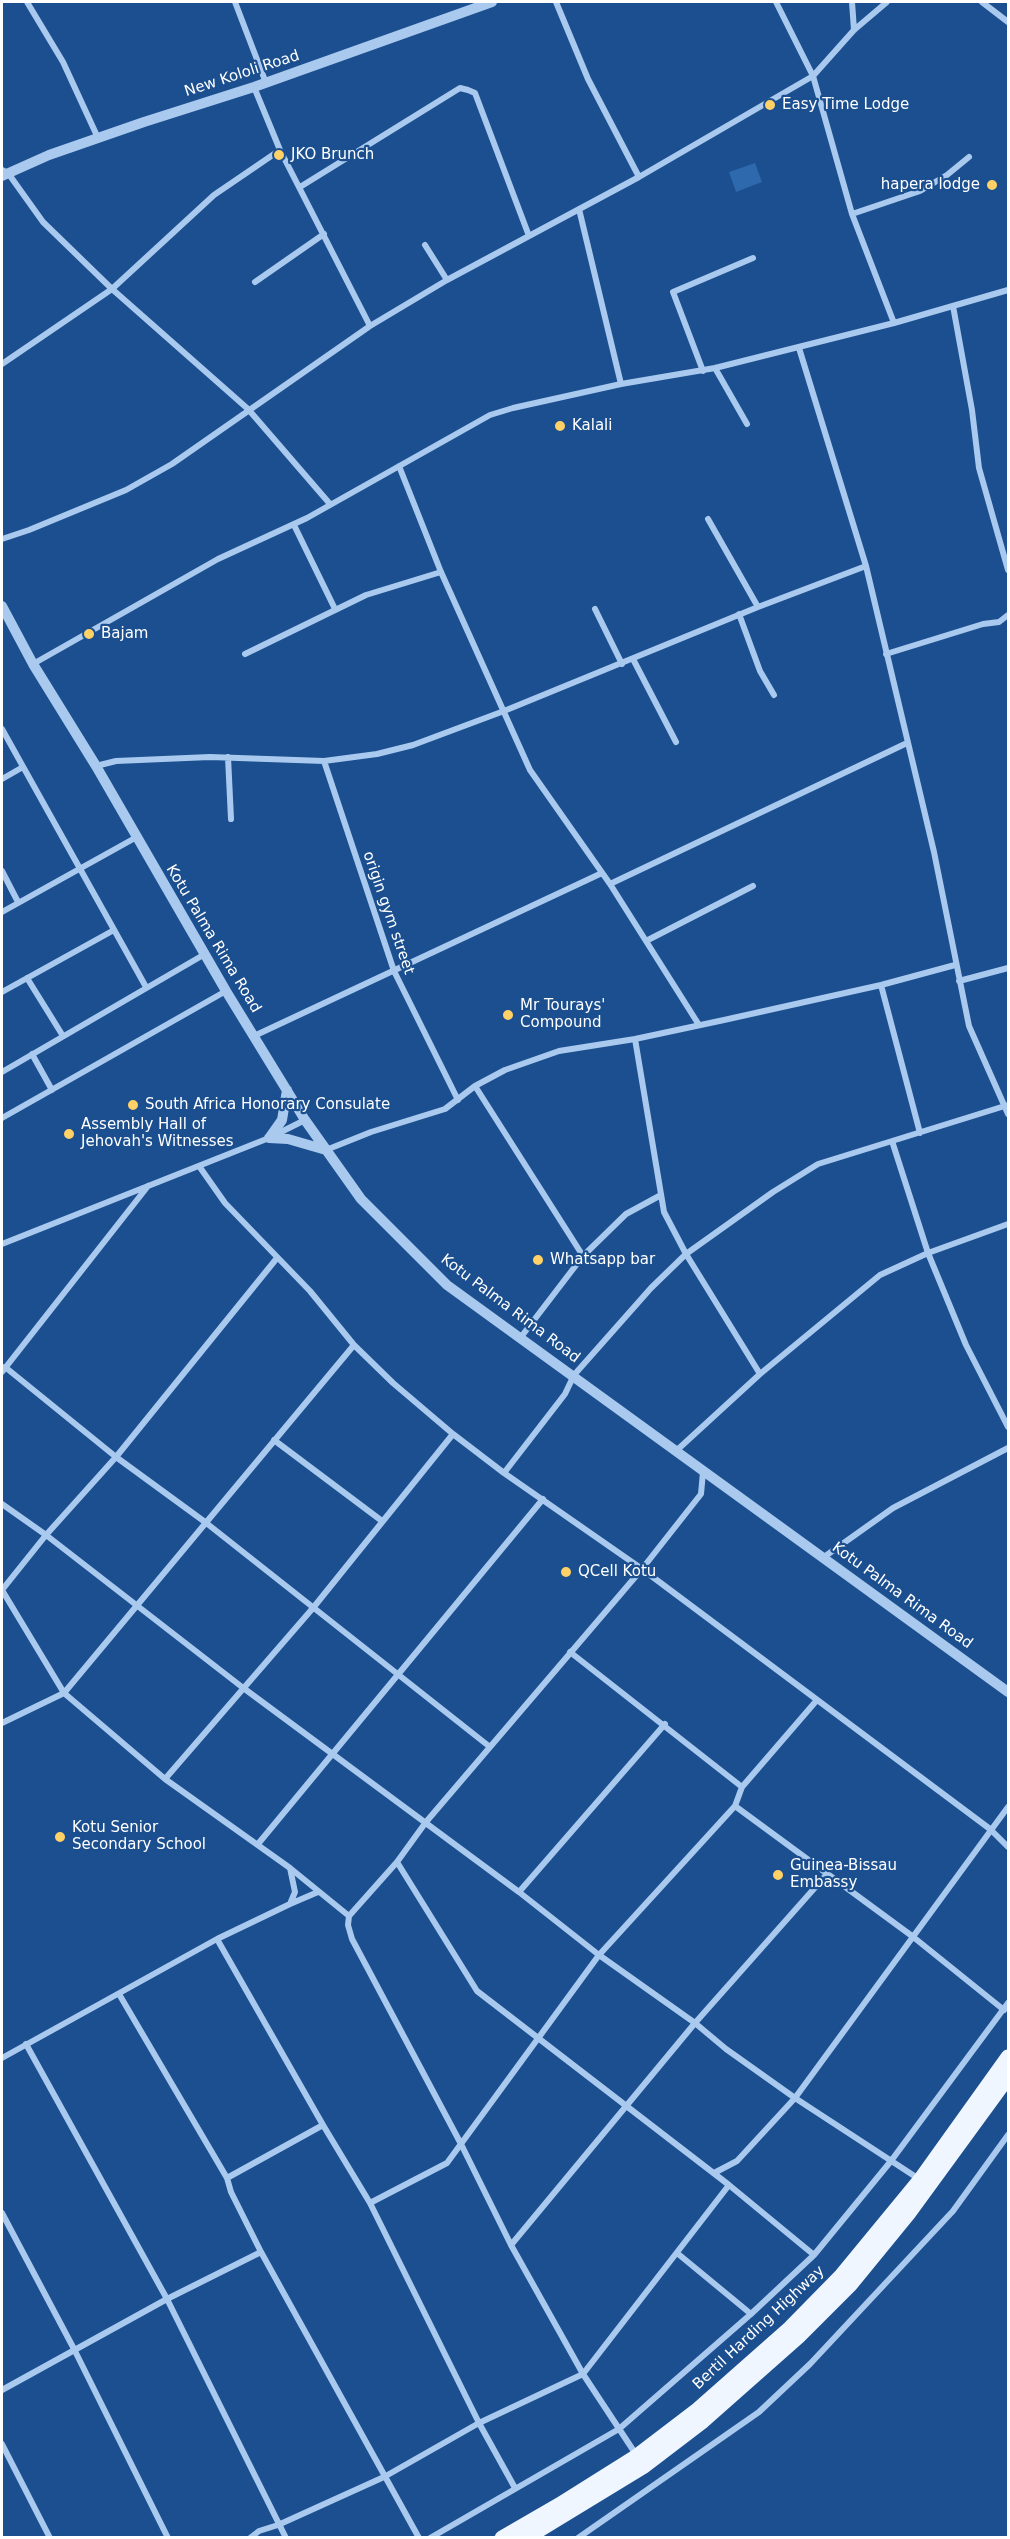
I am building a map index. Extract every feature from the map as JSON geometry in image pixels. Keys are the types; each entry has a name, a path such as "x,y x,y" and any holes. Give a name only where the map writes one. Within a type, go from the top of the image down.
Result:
{"main road":[{"name":"Bertil Harding Highway","path":"502,2538 560,2505 637,2456 704,2404 790,2328 841,2277 920,2180 1008,2057"},
{"name":"Bertil Harding Highway","path":"526,2538 644,2466 703,2421 790,2344 850,2285 908,2214 1008,2078"}],"street":[{"path":"27,2 63,62 98,138"},
{"path":"235,2 266,83"},
{"name":"New Kololi Road","path":"4,173 98,138 266,83 492,2"},
{"path":"556,2 588,79 639,177"},
{"path":"776,2 813,76 852,214 894,323"},
{"path":"852,2 854,30"},
{"path":"2,539 126,490 172,464 370,326 447,280 639,177 813,76 854,30 887,2"},
{"path":"982,2 1008,22"},
{"path":"254,87 280,150 370,326"},
{"path":"300,187 460,88 475,93 529,236"},
{"path":"2,364 112,289 214,195 280,150"},
{"path":"852,214 920,191 947,175 969,157"},
{"path":"4,173 43,222 112,289 248,410 330,504"},
{"path":"579,209 621,384"},
{"path":"255,282 324,234"},
{"path":"425,245 447,280"},
{"path":"703,371 673,292 753,258"},
{"path":"33,664 218,558 294,525 490,416 513,408 621,384 703,371 798,348 1008,290"},
{"path":"953,306 972,410 979,468 1008,570"},
{"path":"798,348 866,566 934,852 969,1026 1007,1105 1008,1114"},
{"path":"715,368 747,424"},
{"path":"399,466 441,572 530,770 610,884 699,1025"},
{"path":"708,519 758,607"},
{"path":"294,525 335,609"},
{"path":"96,766 116,761 228,758 290,762 324,761 377,754 404,747 504,711 739,614 866,566"},
{"path":"245,654 366,595 441,572"},
{"path":"595,609 622,664"},
{"name":"Kotu Palma Rima Road","path":"3,612 96,766 135,838 226,991 305,1120 361,1199 447,1285 1008,1692"},
{"path":"739,614 760,671 774,695"},
{"path":"886,654 983,624 999,622 1008,615"},
{"path":"633,659 676,742"},
{"path":"2,729 146,987"},
{"path":"610,884 907,743"},
{"path":"228,758 231,819"},
{"name":"origin gym street","path":"324,761 394,971 458,1100"},
{"path":"2,779 23,767"},
{"path":"2,912 79,867 135,838"},
{"path":"2,871 18,902"},
{"path":"254,1036 602,873"},
{"path":"646,941 753,886"},
{"path":"3,989 114,930"},
{"path":"2,1072 205,954"},
{"path":"269,1137 296,1141 326,1150 371,1132 446,1108 475,1086 505,1070 560,1051 635,1039 881,985 955,964"},
{"path":"959,981 1008,968"},
{"path":"27,978 63,1036"},
{"path":"881,985 920,1133"},
{"path":"2,1118 226,991"},
{"path":"635,1039 664,1212 686,1254 760,1374"},
{"path":"32,1054 52,1090"},
{"path":"475,1086 583,1256"},
{"path":"269,1137 282,1120 287,1089"},
{"path":"504,1473 565,1394 574,1375 651,1288 686,1254 773,1192 818,1164 1007,1105"},
{"path":"2,1244 199,1166 305,1120"},
{"path":"892,1141 928,1253 966,1346 1008,1427"},
{"path":"199,1166 225,1203 310,1291 354,1345 393,1383 453,1434 504,1473 642,1569 990,1829 1008,1847"},
{"path":"149,1186 3,1370 205,1522 490,1748"},
{"path":"521,1337 583,1256 626,1214 661,1195"},
{"path":"676,1451 760,1374 880,1275 928,1253 1008,1224"},
{"path":"277,1258 116,1456 46,1535 2,1590 64,1693 165,1779 258,1844 349,1916"},
{"path":"2,1723 64,1693 354,1345"},
{"path":"165,1779 313,1608 453,1434"},
{"path":"274,1440 382,1521"},
{"path":"824,1557 893,1508 1008,1448"},
{"path":"637,2456 584,2374 511,2246 461,2144 352,1939 348,1925 349,1916 397,1862 426,1822 642,1569 701,1494 703,1470"},
{"path":"258,1844 543,1499"},
{"path":"2,1504 46,1535 242,1688 426,1822 599,1955 695,2023 726,2049 795,2098 920,2180"},
{"path":"570,1652 665,1724 742,1787"},
{"path":"370,2203 447,2163 599,1955 735,1806 742,1787 817,1700"},
{"path":"519,1892 665,1724"},
{"path":"430,2538 619,2429 751,2314 814,2255 891,2161 1006,2006 735,1806"},
{"path":"714,2173 737,2161 795,2098 912,1935 1008,1807"},
{"path":"397,1862 477,1990 714,2173 814,2255"},
{"path":"290,1868 295,1892 290,1904"},
{"path":"511,2246 695,2023 827,1874"},
{"path":"2,2058 217,1939 318,1892"},
{"path":"217,1939 370,2203 479,2423 515,2488"},
{"path":"119,1994 227,2178 231,2192 261,2252 419,2538"},
{"path":"26,2044 167,2299 286,2538"},
{"path":"227,2178 323,2125"},
{"path":"578,2538 759,2412 810,2364 953,2211 1008,2135"},
{"path":"250,2538 259,2531 278,2525 384,2477 479,2423 584,2374 729,2185"},
{"path":"2,2213 74,2349 168,2538"},
{"path":"2,2390 167,2299 261,2252"},
{"path":"677,2253 751,2314"},
{"path":"2,2444 50,2538"}],"shaded area":[{"path":"755,163 762,182 736,192 729,172"}],"place":[{"name":"Easy Time Lodge","path":"770,105"},
{"name":"JKO Brunch","path":"279,155"},
{"name":"hapera lodge","path":"992,185"},
{"name":"Kalali","path":"560,426"},
{"name":"Bajam","path":"89,634"},
{"name":"Mr Tourays' Compound","path":"508,1015"},
{"name":"South Africa Honorary Consulate","path":"133,1105"},
{"name":"Assembly Hall of Jehovah's Witnesses","path":"69,1134"},
{"name":"Whatsapp bar","path":"538,1260"},
{"name":"QCell Kotu","path":"566,1572"},
{"name":"Kotu Senior Secondary School","path":"60,1837"},
{"name":"Guinea-Bissau Embassy","path":"778,1875"}]}
